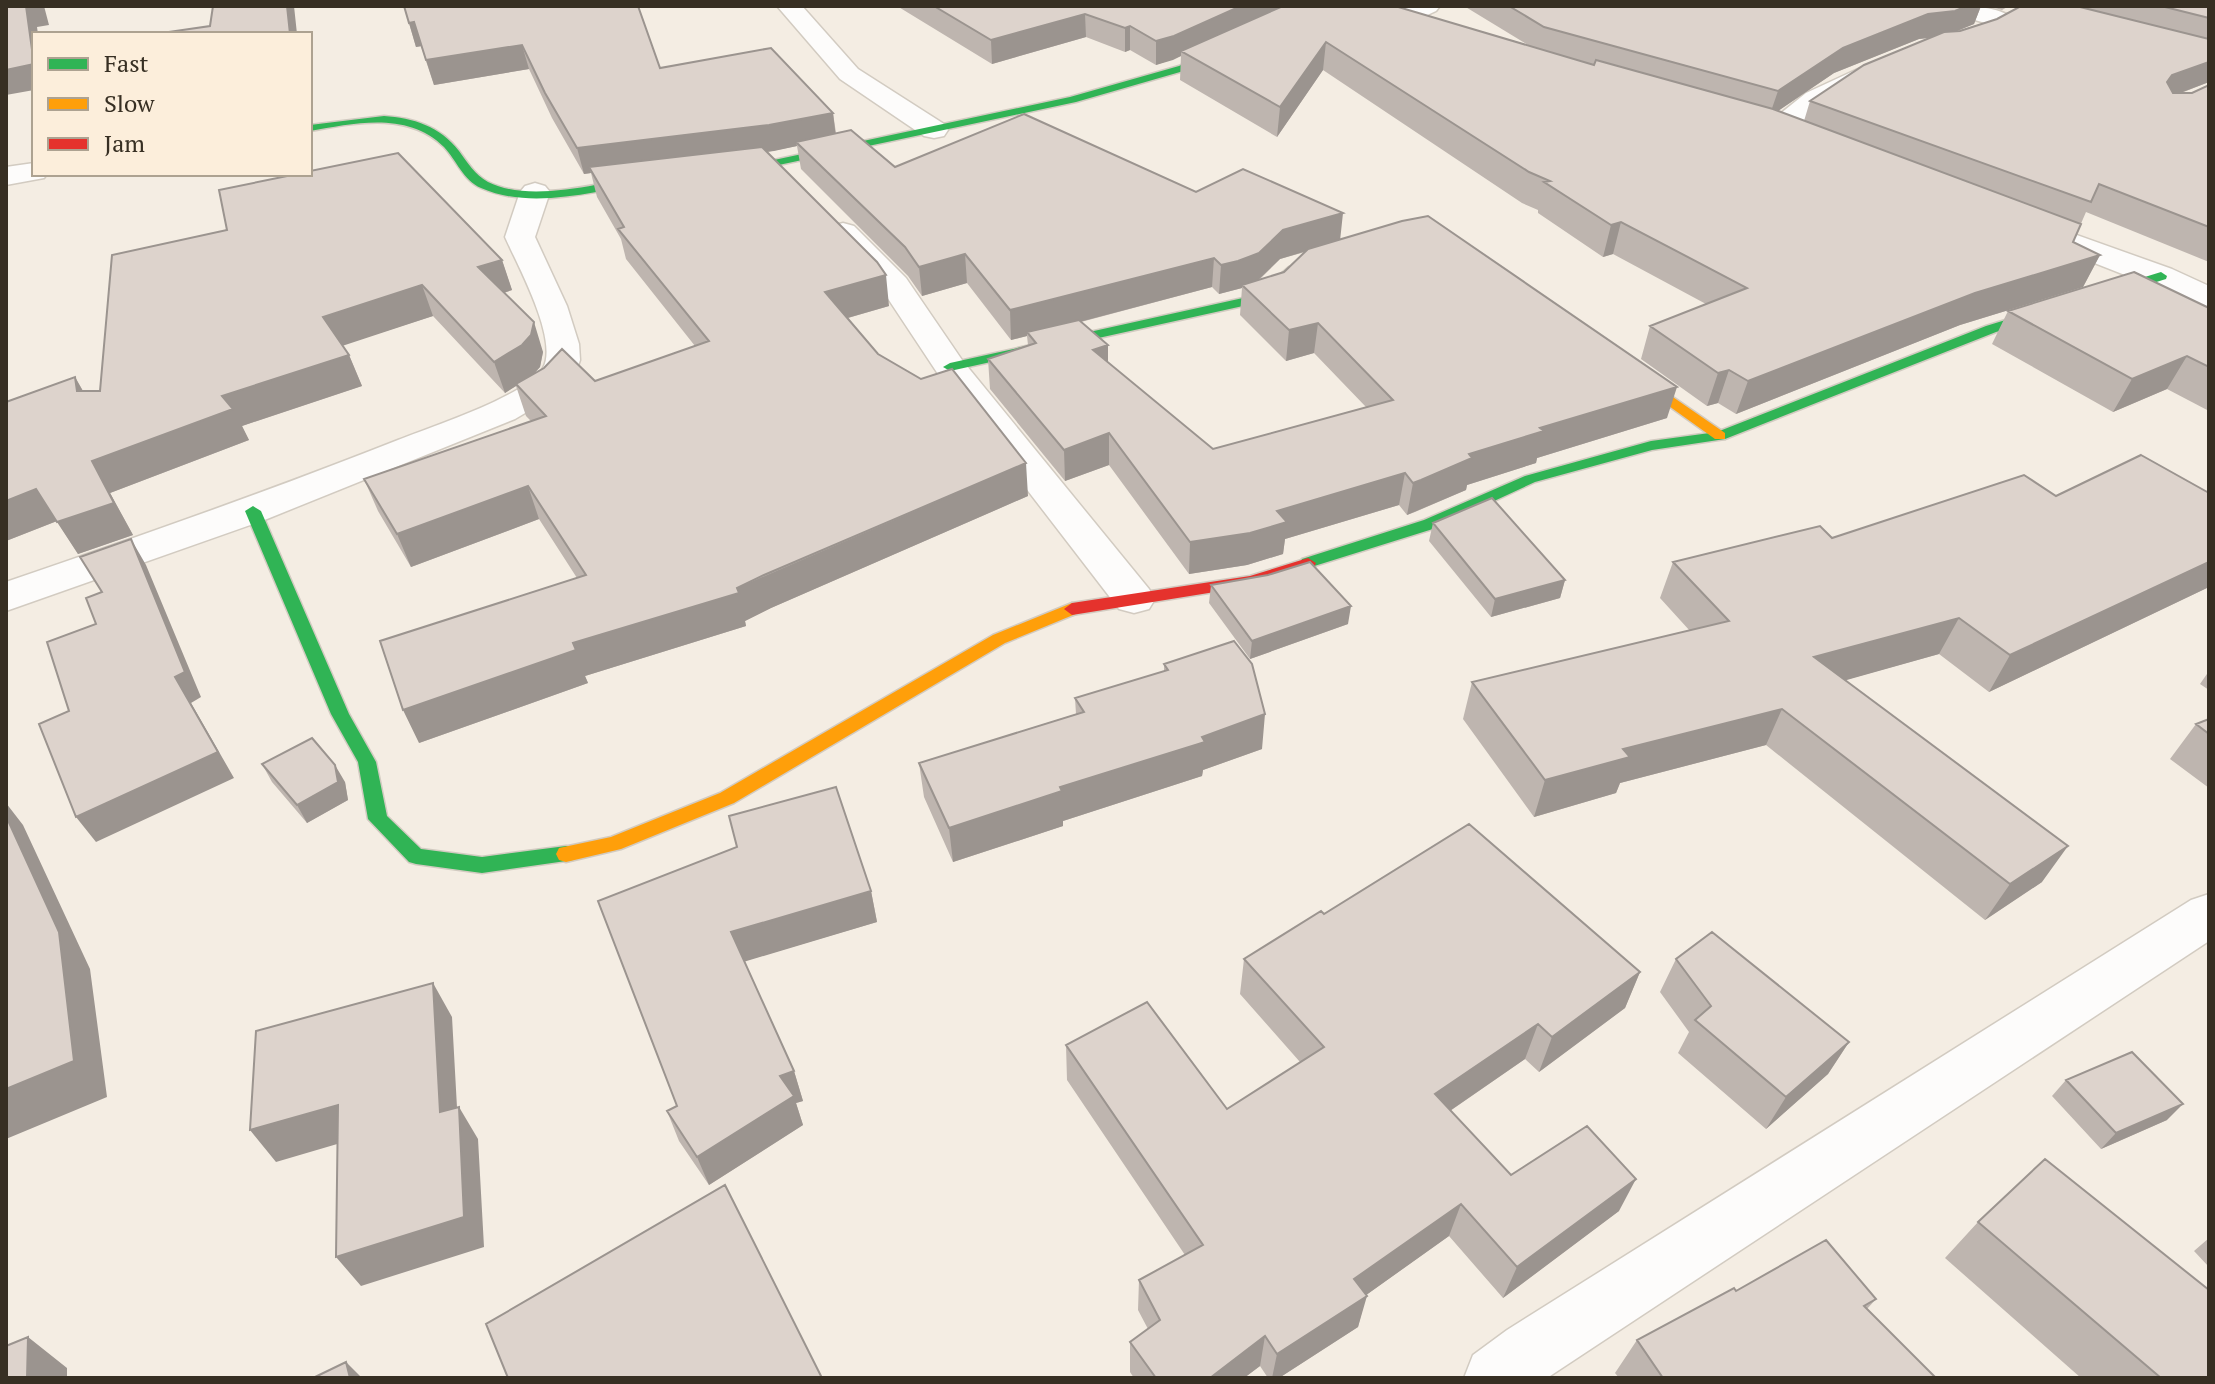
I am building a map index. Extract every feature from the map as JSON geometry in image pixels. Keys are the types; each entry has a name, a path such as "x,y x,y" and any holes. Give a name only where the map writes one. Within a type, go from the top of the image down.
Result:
{"street":[{"path":"789,6 849,74 934,130"},
{"path":"699,172 796,185 934,130 1072,100 1183,68 1315,6"},
{"path":"1375,12 1428,6"},
{"path":"1951,6 2003,21"},
{"path":"1977,36 2027,11"},
{"path":"1375,12 1441,34"},
{"path":"1774,130 1844,82 1887,66"},
{"path":"312,128 364,120 405,120 440,138 470,177 496,189 535,192 669,176"},
{"path":"1744,121 1803,140"},
{"path":"6,176 32,172"},
{"path":"796,185 895,285 950,367 1134,599"},
{"path":"6,597 253,511 502,411 537,392 560,370 565,352 561,333 520,237 535,192"},
{"path":"2003,217 2161,276 2209,298"},
{"path":"950,367 1247,301 1269,292 1292,269 1307,265"},
{"path":"253,511 340,714 367,762 378,819 416,856 482,865 540,859 614,844 727,798 999,639 1076,608 1252,581 1430,524 1530,479 1651,446 1720,436 1991,329 2161,276"},
{"path":"1607,355 1720,436"},
{"path":"1496,1378 1529,1352 2209,915"}],"building":[{"path":"6,6 26,6 32,64 6,70"},
{"path":"213,6 287,6 290,32 168,32 210,26"},
{"path":"404,6 638,6 660,68 771,48 833,113 769,125 577,148 522,45 426,60 414,22 409,23"},
{"path":"934,6 1241,6 1156,41 1130,26 1125,28 1085,14 991,40"},
{"path":"1283,6 1395,6 1594,65 1596,60 1773,109 2081,224 2073,242 2100,255 1975,293 1748,381 1729,370 1718,373 1650,326 1747,288 1621,222 1611,225 1544,182 1550,181 1529,172 1326,42 1280,107 1181,51"},
{"path":"1509,6 1967,6 1955,11 1928,14 1843,48 1778,91 1544,27"},
{"path":"2021,6 2076,6 2209,39 2209,62 2172,75 2167,82 2173,93 2192,93 2209,85 2209,227 2099,184 2091,202 1810,101 1864,65 1944,32 1960,31 1997,19"},
{"path":"2161,6 2209,6 2209,18"},
{"path":"1024,114 1196,192 1243,169 1343,213 1283,230 1259,253 1238,261 1221,265 1214,258 1010,310 965,254 919,267 905,247 796,142 851,130 895,167"},
{"path":"762,147 877,262 886,275 825,292 878,354 921,379 952,369 1026,463 764,575 737,588 739,593 573,643 576,650 403,710 380,641 586,575 528,486 397,534 364,479 546,416 516,384 544,368 562,349 595,381 709,341 618,229 624,227 589,167"},
{"path":"398,153 502,260 478,267 534,322 531,335 522,345 494,362 422,285 323,317 349,355 222,396 233,409 92,461 114,503 57,522 36,489 6,501 6,402 75,377 77,391 100,391 112,255 227,230 219,190 287,176 312,176 312,171"},
{"path":"1428,216 1677,387 1540,428 1544,431 1469,454 1472,458 1413,483 1405,473 1277,511 1287,522 1250,533 1190,542 1109,433 1064,450 988,359 1036,343 1027,332 1079,320 1108,345 1093,350 1213,449 1393,400 1318,323 1289,330 1242,285 1284,272 1308,249"},
{"path":"2134,272 2209,308 2209,367 2187,356 2132,379 2008,311"},
{"path":"2141,455 2209,493 2209,562 2010,655 1959,618 1814,657 2068,846 2010,884 1782,709 1623,749 1630,757 1545,780 1472,682 1729,621 1673,562 1820,526 1832,538 2024,475 2056,496"},
{"path":"1492,498 1565,580 1495,599 1433,523"},
{"path":"131,539 185,672 175,677 218,752 76,817 39,724 69,711 47,642 96,624 86,598 102,592 80,557"},
{"path":"1310,562 1351,606 1252,641 1211,585 1268,575"},
{"path":"1234,641 1252,664 1265,714 1202,737 1205,742 1060,787 1062,791 949,828 919,763 1084,712 1075,698 1168,670 1164,664"},
{"path":"2209,719 2209,734 2196,724"},
{"path":"312,738 335,765 338,782 297,805 262,764"},
{"path":"836,787 871,891 731,932 794,1071 780,1076 794,1096 697,1157 667,1111 677,1106 598,901 737,847 729,816"},
{"path":"6,816 59,932 74,1061 6,1089"},
{"path":"1469,824 1640,972 1552,1037 1538,1024 1435,1094 1511,1175 1587,1126 1636,1179 1517,1267 1461,1204 1354,1279 1367,1296 1277,1354 1265,1336 1210,1378 1156,1378 1130,1342 1160,1320 1139,1280 1203,1245 1066,1045 1147,1002 1227,1109 1324,1047 1244,959 1321,911 1324,914"},
{"path":"1712,932 1849,1042 1786,1097 1695,1020 1711,1006 1676,959"},
{"path":"433,983 440,1112 459,1107 464,1217 336,1257 338,1105 250,1130 256,1031"},
{"path":"2132,1052 2183,1104 2116,1133 2066,1080"},
{"path":"2045,1159 2209,1290 2209,1378 2161,1378 1978,1222"},
{"path":"725,1185 822,1378 508,1378 486,1324"},
{"path":"1826,1240 1876,1299 1864,1306 1936,1378 1663,1378 1637,1340 1734,1288 1736,1291"},
{"path":"28,1337 27,1378 6,1378 6,1346"},
{"path":"346,1362 350,1378 313,1378"}],"traffic: fast":[{"path":"719,170 774,163 1072,100 1183,68 1315,6"},
{"path":"312,128 384,119 419,125 435,133 465,168 487,186 526,194 568,192 651,178"},
{"path":"950,367 1247,301 1269,292 1289,271"},
{"path":"1308,563 1430,524 1530,479 1651,446 1720,436 1991,329 2161,276"},
{"path":"253,511 340,714 367,762 378,819 416,856 482,865 566,854"}],"traffic: slow":[{"path":"1625,368 1720,436"},
{"path":"566,854 614,844 727,798 999,639 1072,609"}],"traffic: jam":[{"path":"1072,609 1252,581 1308,563"}]}
